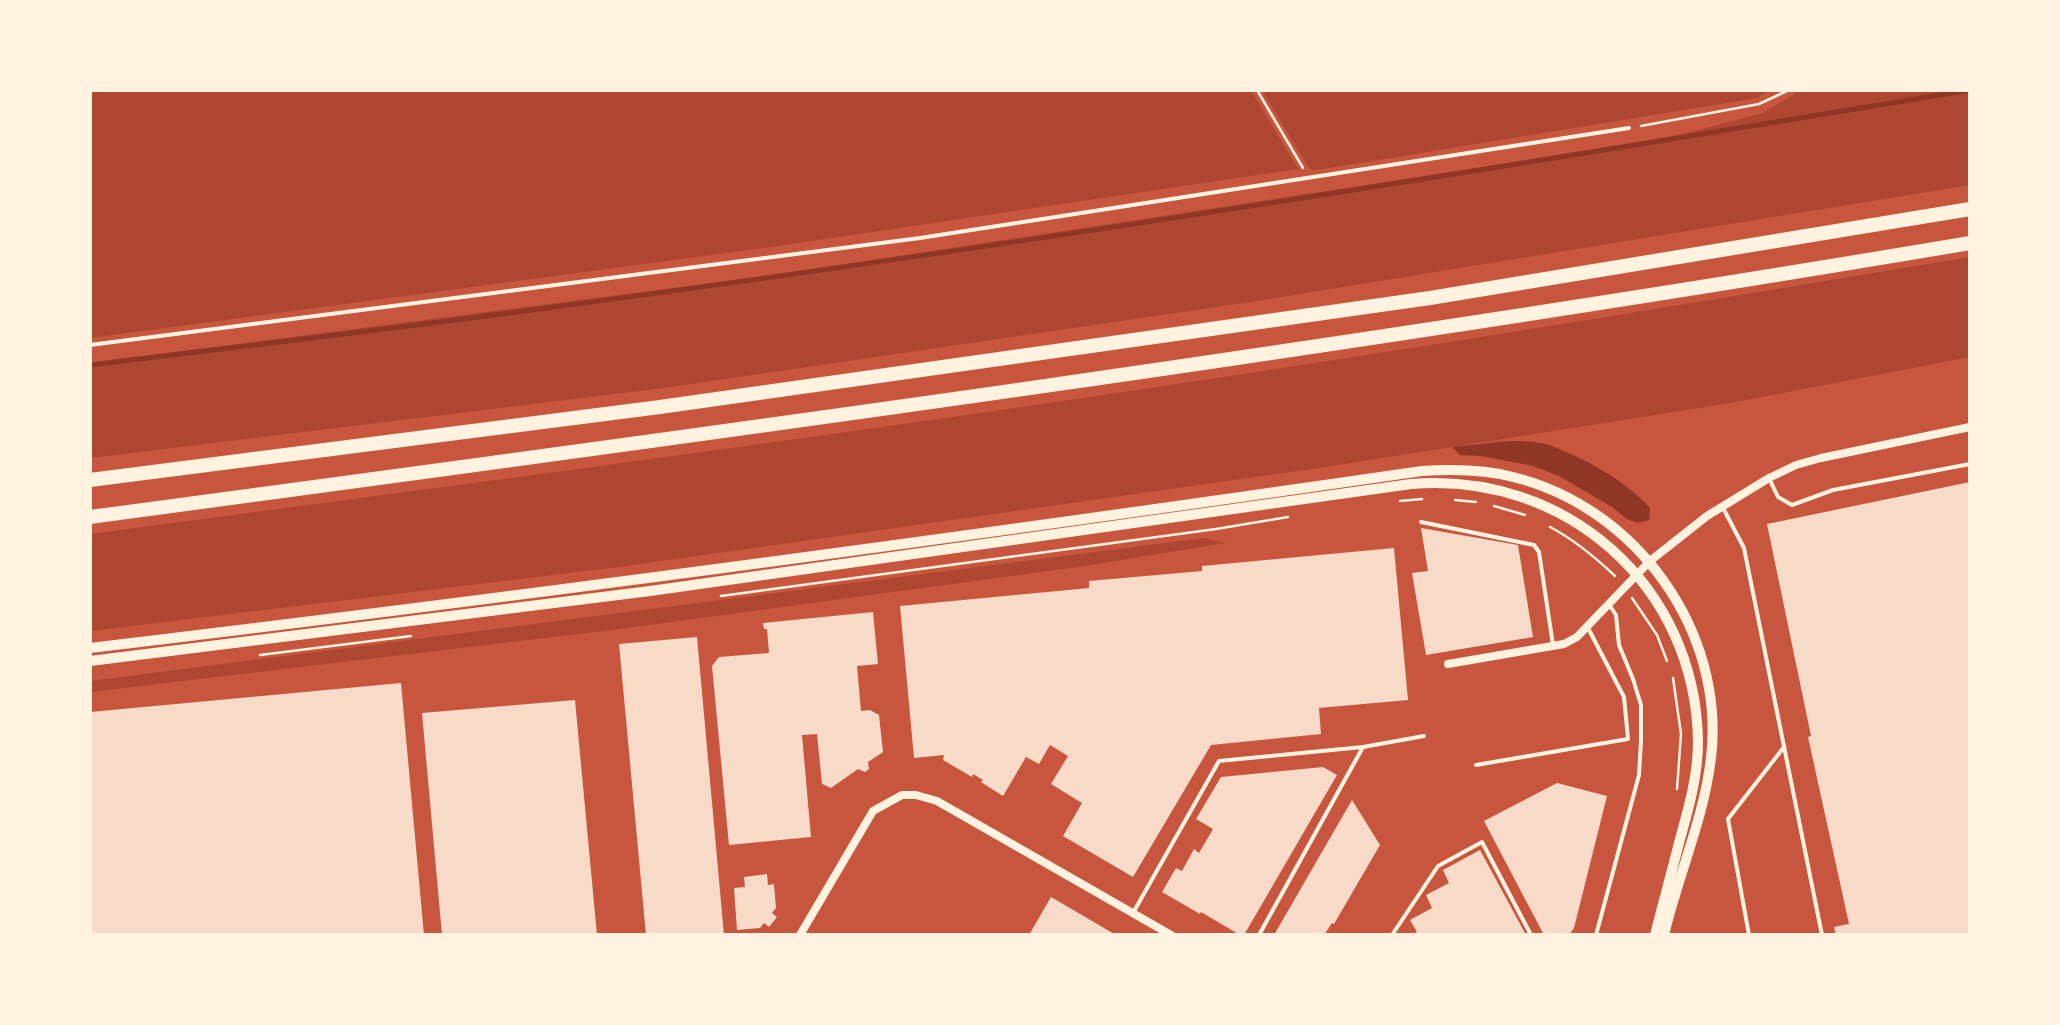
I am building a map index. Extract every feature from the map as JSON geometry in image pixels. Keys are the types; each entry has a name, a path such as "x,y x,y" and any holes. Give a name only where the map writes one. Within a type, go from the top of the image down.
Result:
{"highway":[{"path":"90,480 660,407 1410,301 1970,209"},
{"path":"90,517 664,440 1414,332 1970,243"}],"street":[{"path":"1448,664 1564,644 1577,637 1650,561 1722,506 1796,465 1970,427"},
{"path":"90,648 678,575 1422,470 1510,476 1581,505 1650,561 1689,625 1708,680 1712,714 1710,759 1664,935"},
{"path":"90,661 650,591 1434,482 1493,488 1543,505 1591,532 1627,563 1664,614 1684,658 1694,699 1698,743 1692,795 1655,935"},
{"path":"800,935 873,811 902,795 937,800 1171,935"}],"lane":[{"path":"90,345 920,238 1629,128"},
{"path":"1769,478 1778,496 1792,505 1833,490 1970,464"},
{"path":"1722,506 1744,548 1822,935"},
{"path":"1420,522 1534,544 1539,552 1553,646"},
{"path":"1596,935 1639,774 1642,741 1640,705 1619,645 1616,615 1609,605"},
{"path":"1476,766 1628,739 1624,698 1588,627"},
{"path":"1133,913 1219,761 1363,747 1424,736"},
{"path":"1259,935 1363,747"},
{"path":"1749,935 1728,819 1784,747"},
{"path":"1392,935 1438,866 1482,842 1531,935"}],"path":[{"path":"1257,90 1309,178"},
{"path":"1629,128 1759,104 1790,90"},
{"path":"1403,501 1421,499"},
{"path":"1454,500 1526,516"},
{"path":"1216,529 1290,516"},
{"path":"1546,524 1594,556 1626,588 1656,635 1677,696 1681,734 1678,788"}],"shaded area":[{"path":"90,90 1251,90 1298,169 771,247 90,338"},
{"path":"1262,90 1771,90 1757,98 1311,170"},
{"path":"1801,90 1970,90 1970,185 1257,301 664,388 90,458 90,363 773,275 1656,141 1763,113"},
{"path":"1970,257 1970,357 1731,403 1319,468 619,567 90,631 90,534 1117,393"},
{"path":"1509,441 1549,445 1603,471 1650,508 1649,520 1638,523 1627,519 1559,476 1533,466 1460,455 1452,447"},
{"path":"1204,538 1226,543 612,630 90,692 90,681"}],"building":[{"path":"1970,482 1970,935 1836,935 1834,927 1849,924 1767,524"},
{"path":"1421,528 1518,545 1533,637 1426,655 1412,573 1428,571"},
{"path":"1394,548 1408,700 1319,708 1321,734 1211,745 1133,877 1063,836 1082,803 1051,784 1068,756 1050,745 1039,764 1026,757 1003,796 973,774 972,777 943,760 944,755 914,758 900,606 1089,588 1089,581 1202,571 1202,566"},
{"path":"873,612 878,664 857,666 861,711 879,715 883,752 868,762 865,772 858,769 831,788 822,784 817,734 802,735 811,837 729,845 712,666 719,657 769,653 763,623"},
{"path":"697,637 724,935 646,935 619,644"},
{"path":"401,683 424,935 90,935 90,712"},
{"path":"575,700 597,935 442,935 422,713"},
{"path":"1323,767 1337,775 1244,935 1162,892 1176,868 1182,871 1194,849 1199,853 1213,829 1196,819 1221,777"},
{"path":"1557,783 1607,796 1574,928 1569,935 1544,935 1484,821"},
{"path":"1352,800 1380,845 1324,935 1274,935"},
{"path":"1480,850 1526,935 1411,935 1417,932 1410,920 1432,908 1426,895 1449,883 1443,870"},
{"path":"767,874 768,885 774,884 776,908 772,913 777,917 769,927 764,923 760,928 737,930 734,888 745,887 744,877"},
{"path":"1051,897 1116,935 1029,935"}],"waterway":[{"path":"90,365 496,315 909,257 1970,90"}]}
